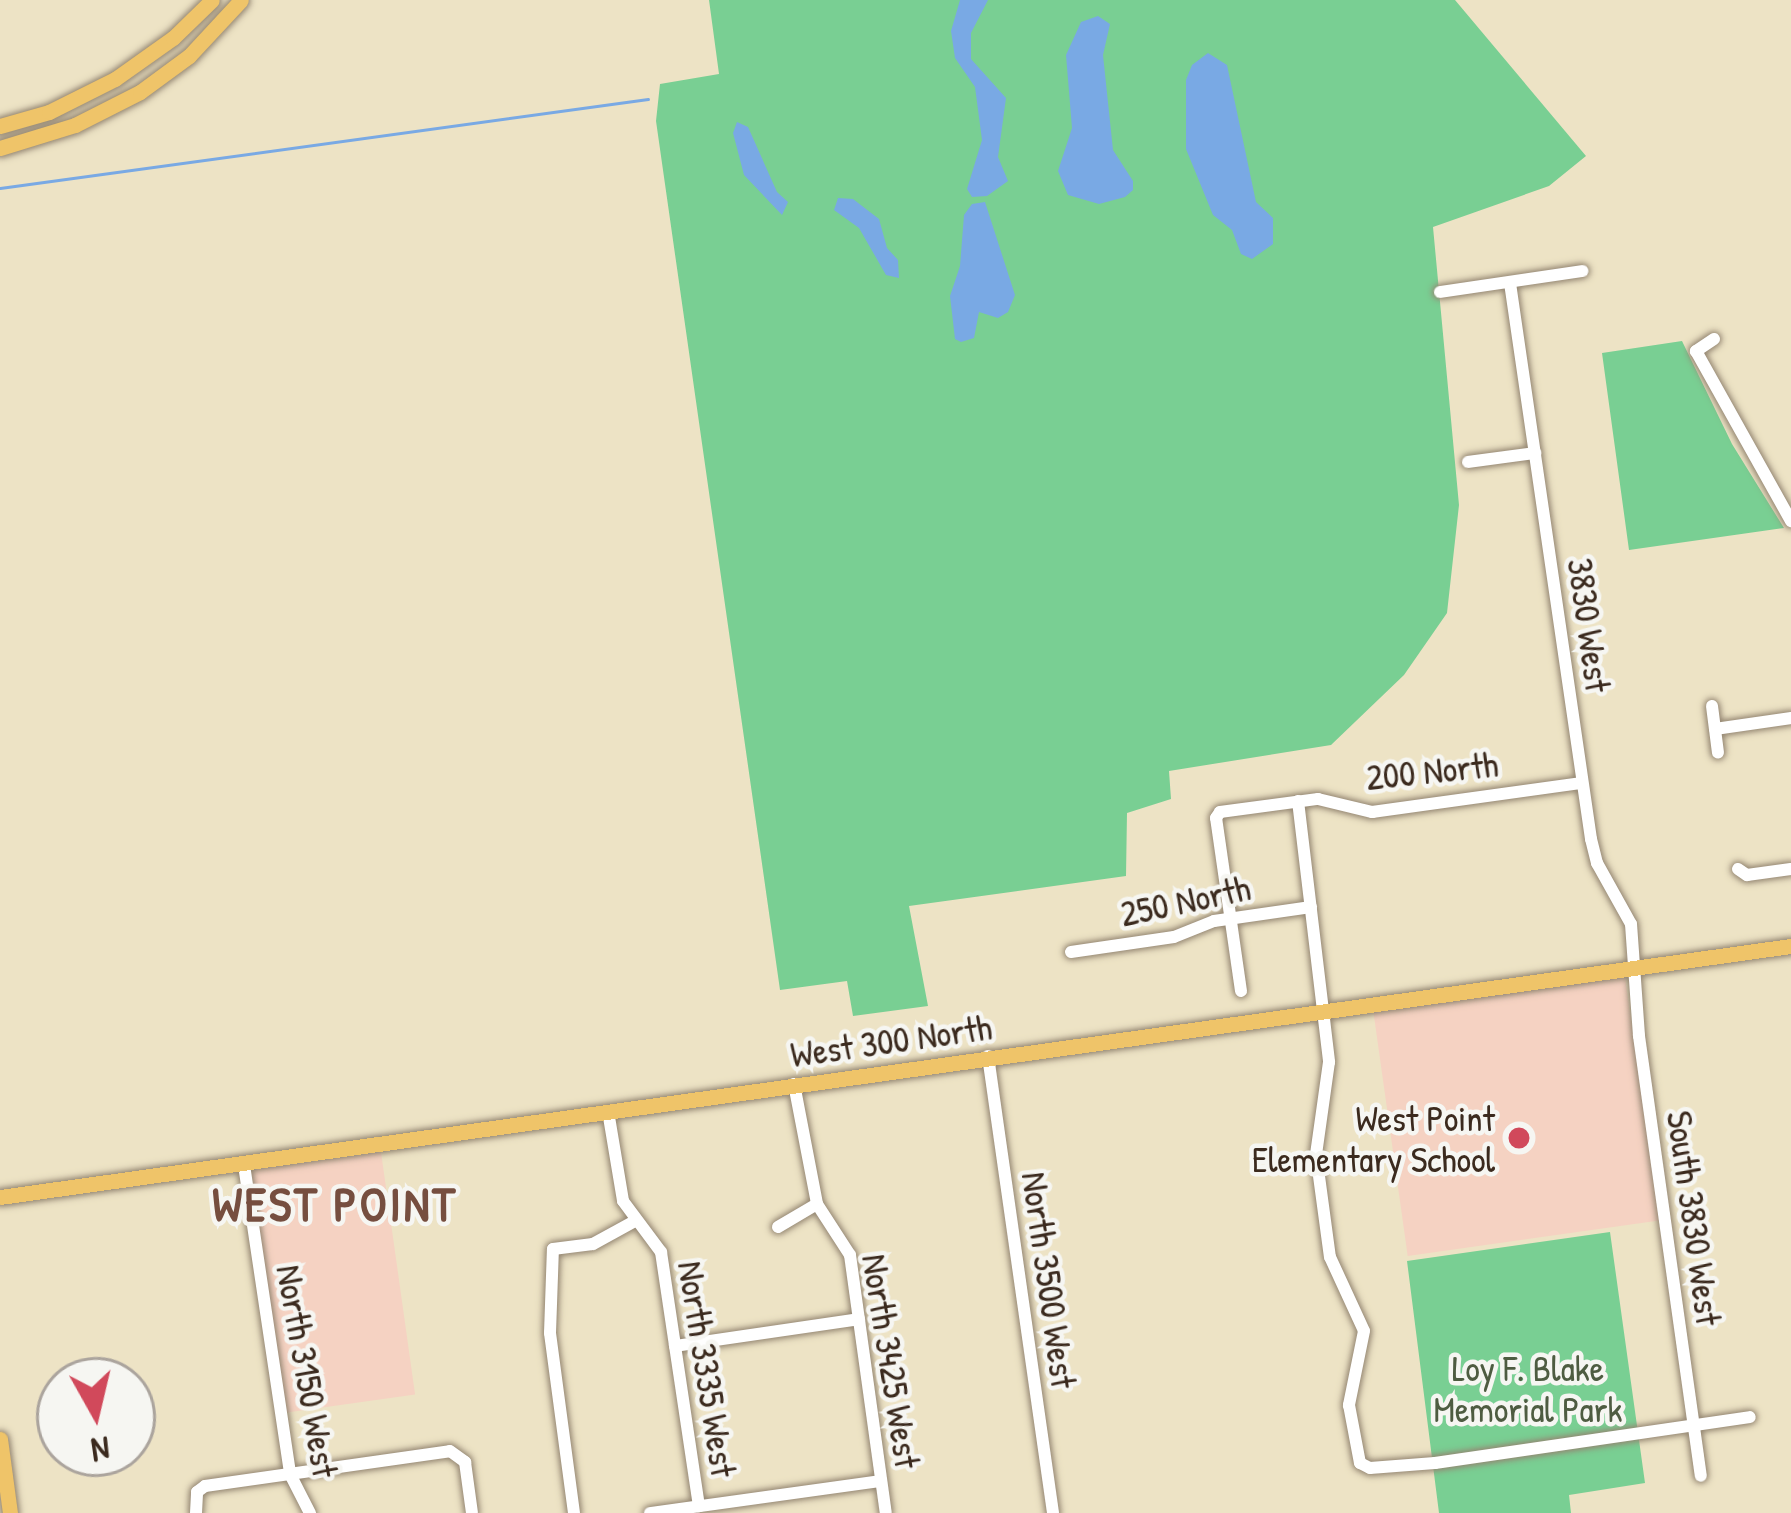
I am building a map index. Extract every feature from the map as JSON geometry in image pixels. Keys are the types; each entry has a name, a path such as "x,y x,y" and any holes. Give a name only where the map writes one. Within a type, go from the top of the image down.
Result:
{"main road":[{"path":"0,127 49,112 115,79 173,38 212,0"},
{"path":"0,148 75,125 140,92 189,56 241,0"},
{"name":"West 300 North","path":"0,1197 1791,946"},
{"path":"0,1439 10,1513"}],"street":[{"path":"1440,292 1582,271"},
{"name":"3830 West","path":"1510,283 1594,853 1628,914 1636,968"},
{"path":"1714,340 1696,351 1791,521"},
{"path":"1468,462 1534,453"},
{"path":"1712,706 1718,753"},
{"path":"1715,729 1791,718"},
{"name":"200 North","path":"1230,918 1217,814 1298,800 1372,812 1582,782"},
{"path":"1298,800 1329,1075 1316,1154 1330,1257 1356,1304 1364,1331 1348,1405 1360,1463 1370,1468 1435,1462 1750,1417"},
{"path":"1738,869 1747,875 1791,869"},
{"name":"250 North","path":"1071,952 1174,938 1230,918 1311,907"},
{"path":"1230,918 1241,991"},
{"name":"South 3830 West","path":"1636,968 1640,1036 1701,1476"},
{"name":"North 3500 West","path":"988,1056 1053,1513"},
{"name":"North 3425 West","path":"794,1084 817,1204 850,1255 886,1513"},
{"name":"North 3335 West","path":"608,1111 622,1201 661,1252 699,1506"},
{"name":"North 3150 West","path":"244,1165 290,1474 310,1513"},
{"path":"778,1227 817,1204"},
{"path":"574,1513 550,1333 553,1249 593,1244 635,1221"},
{"path":"675,1346 859,1319"},
{"path":"196,1513 197,1492 205,1486 459,1454 472,1513"},
{"path":"650,1513 881,1481"}],"shaded area":[{"name":"West Point Elementary School","path":"1625,977 1659,1221 1408,1256 1373,1012"},
{"path":"381,1152 415,1395 285,1413 251,1170"}],"green space":[{"path":"709,0 1455,0 1586,156 1549,186 1433,227 1459,505 1447,613 1404,675 1331,745 1169,771 1171,799 1127,813 1126,876 909,906 928,1006 853,1016 847,981 780,990 656,121 660,84 719,74"},
{"path":"1682,341 1732,444 1784,528 1629,550 1602,353"},
{"name":"Loy F. Blake Memorial Park","path":"1610,1232 1645,1483 1569,1495 1571,1513 1439,1513 1407,1261"}],"water":[{"path":"960,0 988,0 971,33 971,59 1006,98 998,157 1008,181 987,196 972,197 967,189 982,140 975,87 955,58 951,31"},
{"path":"1098,16 1110,24 1103,55 1113,150 1133,181 1133,190 1125,197 1099,204 1068,195 1058,171 1072,128 1066,55 1081,22"},
{"path":"1208,53 1227,65 1256,202 1273,218 1273,244 1252,259 1241,254 1232,230 1213,215 1186,149 1186,80 1192,65"},
{"path":"737,122 748,127 777,192 788,202 782,215 744,175 733,133"},
{"path":"838,198 853,199 879,219 887,248 898,260 899,278 886,275 859,228 834,210"},
{"path":"985,202 1015,295 1008,312 998,318 979,312 974,338 961,342 955,339 950,296 960,266 964,215 972,204"}],"waterway":[{"path":"0,188 648,99"}],"place":[{"name":"West Point Elementary School","path":"1519,1138"}],"district":[{"name":"WEST POINT","path":"335,1204"}]}
